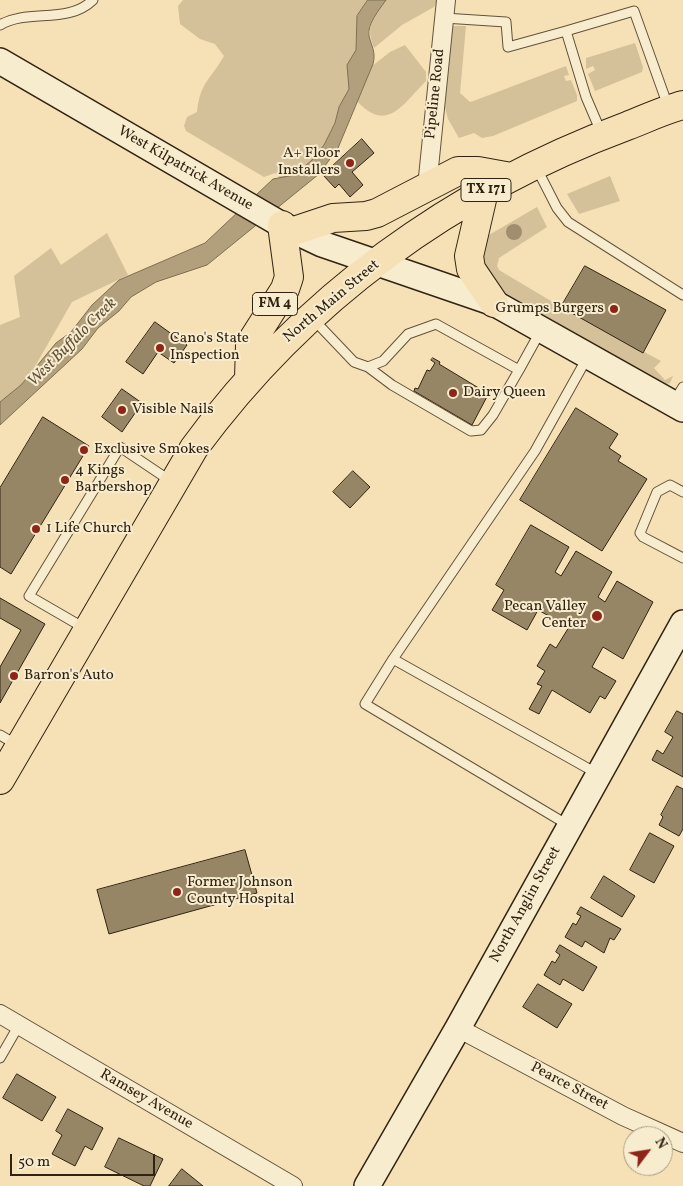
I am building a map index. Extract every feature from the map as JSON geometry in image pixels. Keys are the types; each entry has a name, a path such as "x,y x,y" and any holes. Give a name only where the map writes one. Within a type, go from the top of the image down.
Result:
{"main road":[{"name":"North Main Street","path":"0,780 10,741 88,630 194,448 249,379 310,316 378,262 484,191 602,135 676,107"},
{"path":"288,228 333,218 366,216 377,213 458,171 523,171"},
{"path":"484,191 469,256 471,269 494,303"},
{"name":"FM 4","path":"249,379 250,344 283,293 289,277 288,228"}],"street":[{"name":"Pipeline Road","path":"427,187 446,0"},
{"name":"West Kilpatrick Avenue","path":"0,61 288,228 322,244 494,303 589,356 680,400"},
{"name":"North Anglin Street","path":"367,1186 458,1028 683,623"},
{"name":"Ramsey Avenue","path":"0,1014 293,1186"},
{"name":"Pearce Street","path":"458,1028 623,1116 683,1143"}],"lane":[{"path":"0,25 25,18 78,11 93,0"},
{"path":"444,18 506,22 508,48 634,11 676,107"},
{"path":"566,31 586,98 602,135"},
{"path":"523,171 558,208 568,222 683,295"},
{"path":"310,316 354,362 368,367 392,385 471,431 481,430 493,415 542,330"},
{"path":"368,367 383,360 408,334 436,324 519,370"},
{"path":"570,826 365,704 393,659 535,451 589,356"},
{"path":"88,630 29,596 120,447 173,483"},
{"path":"683,492 670,485 657,492 640,532 643,537 683,558"},
{"path":"393,659 599,775"},
{"path":"0,1058 19,1025"}],"shaded area":[{"path":"183,0 368,0 357,16 356,50 347,65 349,89 339,107 335,123 324,145 311,161 294,175 281,179 275,173 264,177 186,131 184,126 187,117 197,112 203,87 224,56 215,44 200,39 180,24 178,6"},
{"path":"386,0 437,0 434,7 402,25 374,48 370,28 377,12"},
{"path":"452,26 466,26 460,93 470,102 566,66 569,75 564,76 566,81 571,80 577,95 577,101 493,136 482,138 474,133 459,138 448,119 445,107"},
{"path":"635,43 643,67 642,72 595,91 588,74 595,70 593,66 586,69 586,58"},
{"path":"405,45 426,72 426,81 394,112 386,115 377,115 368,111 357,101 372,66 390,52"},
{"path":"610,176 620,201 579,214 567,194"},
{"path":"537,207 547,227 499,258 497,266 499,270 561,307 661,361 654,368 665,380 673,376 670,383 667,384 488,284 477,258 482,239"},
{"path":"107,233 128,275 72,302 34,368 21,385 0,402 0,325 20,317 14,276 51,248 61,265"}],"water":[{"name":"West Buffalo Creek","path":"368,0 386,0 374,17 369,31 374,53 373,64 338,148 319,174 207,265 156,282 131,297 119,311 98,328 82,349 0,425 0,402 21,385 56,343 71,332 92,305 119,280 205,243 273,179 294,175 311,161 324,145 335,123 339,107 349,89 347,65 356,50 357,16"}],"building":[{"name":"A+ Floor Installers","path":"362,139 374,153 352,172 363,185 350,197 339,184 335,188 323,175"},
{"name":"Grumps Burgers","path":"585,266 666,310 643,353 561,307"},
{"name":"Cano's State Inspection","path":"155,322 187,345 174,363 158,352 143,374 126,362"},
{"name":"Dairy Queen","path":"433,358 440,362 439,364 482,390 483,387 490,391 472,425 414,391 415,388 418,389 427,370 430,371 435,363 431,360"},
{"name":"Visible Nails","path":"122,389 142,403 122,432 102,417"},
{"path":"576,408 618,434 609,448 621,456 618,461 647,479 602,551 520,500"},
{"path":"43,417 89,446 11,574 0,567 0,488"},
{"path":"353,471 370,487 350,508 333,492"},
{"name":"Pecan Valley Center","path":"531,525 569,547 555,572 561,576 576,551 612,572 598,597 605,602 617,581 653,602 623,659 603,647 592,667 616,681 605,699 600,696 590,713 552,690 539,714 529,709 542,686 537,684 545,671 537,666 550,644 556,648 569,627 538,610 527,630 492,610 504,590 496,585"},
{"path":"0,598 45,624 0,703 0,667 21,630 0,618"},
{"path":"677,711 683,714 683,777 652,760 657,750 663,754 673,737 665,732"},
{"path":"677,786 683,789 683,829 679,836 659,825 663,817 661,815"},
{"path":"650,833 674,846 654,883 630,870"},
{"name":"Former Johnson County Hospital","path":"245,850 257,893 109,934 97,890"},
{"path":"604,876 635,896 622,917 591,898"},
{"path":"581,907 621,929 614,940 610,938 604,953 585,941 582,947 565,937 573,923 576,925 581,916 577,914"},
{"path":"560,945 597,967 583,991 563,979 560,985 544,975 552,961 555,963 560,955 556,952"},
{"path":"538,984 572,1004 557,1028 523,1007"},
{"path":"17,1074 56,1097 42,1121 3,1098"},
{"path":"68,1109 103,1128 92,1150 85,1146 75,1166 52,1154 62,1135 56,1131"},
{"path":"119,1138 163,1159 150,1186 144,1186 105,1167"},
{"path":"182,1169 203,1186 169,1186"}],"place":[{"name":"A+ Floor Installers","path":"350,163"},
{"name":"Grumps Burgers","path":"614,309"},
{"name":"Cano's State Inspection","path":"160,348"},
{"name":"Dairy Queen","path":"453,393"},
{"name":"Visible Nails","path":"122,410"},
{"name":"Exclusive Smokes","path":"84,450"},
{"name":"4 Kings Barbershop","path":"65,480"},
{"name":"1 Life Church","path":"36,529"},
{"name":"Pecan Valley Center","path":"597,616"},
{"name":"Barron's Auto","path":"14,676"},
{"name":"Former Johnson County Hospital","path":"177,892"}]}
